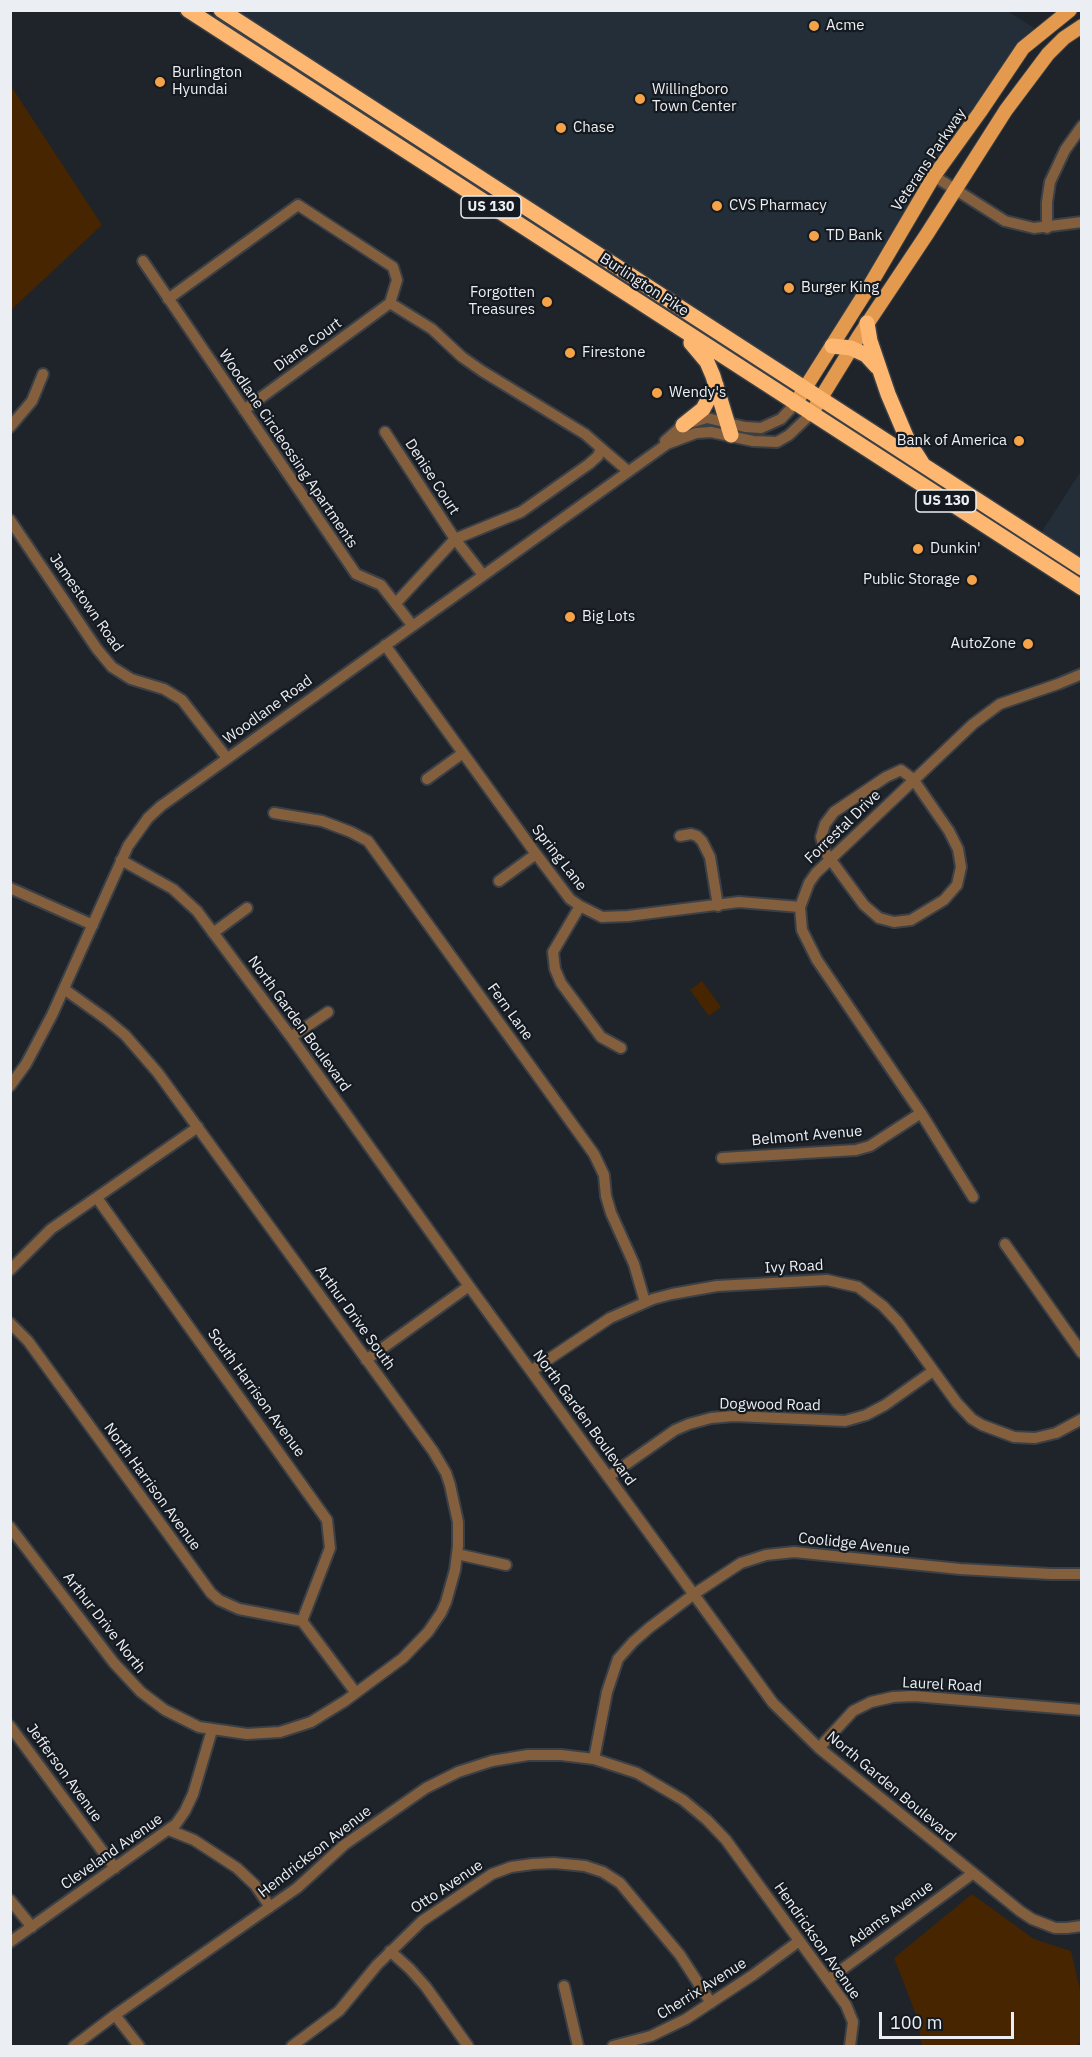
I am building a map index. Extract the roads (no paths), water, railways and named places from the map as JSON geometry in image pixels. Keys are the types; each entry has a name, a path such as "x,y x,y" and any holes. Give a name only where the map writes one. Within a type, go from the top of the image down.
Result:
{"highway":[{"name":"Burlington Pike","path":"188,10 1082,588"},
{"name":"Burlington Pike","path":"221,10 1082,568"},
{"path":"867,323 880,372 903,432 925,468"},
{"path":"674,326 707,362 729,429"},
{"path":"832,345 851,348 870,359 880,372"},
{"path":"683,425 703,409 716,385"}],"main road":[{"name":"Veterans Parkway","path":"795,404 867,290 934,176 1023,48 1070,10"},
{"path":"811,414 867,323 1019,91 1048,54 1064,38 1082,26"}],"street":[{"path":"1047,228 1047,202 1053,172 1082,126"},
{"path":"934,176 1005,221 1029,228 1047,228 1082,222"},
{"path":"168,298 298,205 322,223 393,267 397,280 390,303 432,329 462,357 482,371 585,434 628,471"},
{"name":"Woodlane Circleossing Apartments","path":"143,261 356,574 381,585 412,625"},
{"name":"Diane Court","path":"244,411 390,303"},
{"path":"10,427 32,401 43,374"},
{"name":"Woodlane Road","path":"10,1086 36,1048 121,860 148,818 227,758 653,453 681,437 696,433 761,428 781,419 795,404"},
{"name":"Woodlane Road","path":"653,453 683,425 706,418 753,441 777,442 789,435 811,414"},
{"name":"Denise Court","path":"385,432 455,539 483,575"},
{"path":"396,603 455,539 521,512 588,465 598,456 601,448"},
{"name":"Jamestown Road","path":"10,520 97,649 112,667 131,680 164,689 182,700 227,758"},
{"name":"Spring Lane","path":"385,645 536,854 570,899 580,906 602,917 739,902 800,907"},
{"name":"Forrestal Drive","path":"800,907 808,883 830,859 973,724 991,710 1011,700 1082,674"},
{"path":"427,779 463,753"},
{"path":"901,770 913,779 949,831 960,858 961,867 957,885 944,900 911,920 902,922 886,920 870,912 830,859 825,852 821,837 828,817 896,771 901,770"},
{"name":"Fern Lane","path":"274,813 322,821 368,841 594,1154 604,1175 606,1196 611,1213 634,1264 645,1302"},
{"path":"680,836 691,834 697,836 707,849 718,906"},
{"path":"499,881 536,854"},
{"name":"North Garden Boulevard","path":"121,860 173,888 197,911 291,1037 763,1691 784,1715 819,1748 1020,1911 1043,1924 1067,1928 1082,1926"},
{"path":"10,888 93,925"},
{"path":"580,906 553,952 555,969 561,983 601,1037 621,1048"},
{"path":"800,907 802,930 817,960 921,1113 973,1197"},
{"path":"213,933 247,908"},
{"name":"Arthur Drive South","path":"64,989 125,1035 158,1073 433,1451 446,1473 459,1533 457,1554 446,1602 429,1632 394,1666 356,1693"},
{"path":"291,1037 328,1012"},
{"name":"Belmont Avenue","path":"722,1158 856,1150 870,1146 921,1113"},
{"path":"10,1269 51,1229 198,1127"},
{"name":"South Harrison Avenue","path":"97,1198 327,1520 330,1548 302,1621"},
{"path":"1005,1244 1082,1353"},
{"name":"Ivy Road","path":"531,1371 600,1324 645,1302 672,1294 717,1286 816,1280 837,1281 858,1287 875,1299 898,1322 957,1403 972,1419 982,1425 1014,1437 1035,1438 1046,1436 1082,1419"},
{"path":"366,1360 469,1286"},
{"name":"North Harrison Avenue","path":"10,1323 28,1341 211,1593 219,1600 239,1608 302,1621"},
{"name":"Dogwood Road","path":"608,1477 675,1430 689,1424 711,1418 734,1416 845,1420 885,1405 933,1371"},
{"name":"Arthur Drive North","path":"10,1527 126,1678 165,1710 183,1720 212,1730 259,1735 290,1730 322,1717 356,1693"},
{"name":"Coolidge Avenue","path":"594,1759 607,1692 618,1659 641,1635 694,1594 741,1563 780,1553 809,1553 960,1569 1082,1574"},
{"path":"457,1554 506,1565"},
{"path":"302,1621 356,1693"},
{"name":"Laurel Road","path":"819,1748 853,1711 871,1702 893,1697 915,1696 1082,1710"},
{"name":"Jefferson Avenue","path":"10,1726 115,1868"},
{"name":"Cleveland Avenue","path":"10,1942 169,1830 181,1818 190,1803 212,1730"},
{"name":"Hendrickson Avenue","path":"74,2046 297,1888 352,1839 426,1788 458,1772 492,1761 528,1755 561,1755 594,1759 637,1773 661,1785 707,1820 726,1840 846,2005 853,2022 850,2046"},
{"path":"169,1830 194,1840 237,1868 255,1885 270,1907"},
{"name":"Otto Avenue","path":"292,2046 339,2011 390,1951 422,1921 492,1874 512,1867 544,1863 585,1866 603,1872 620,1883 680,1955 711,2002"},
{"name":"Adams Avenue","path":"828,1979 972,1874"},
{"path":"10,1900 32,1927"},
{"name":"Cherrix Avenue","path":"613,2046 662,2032 758,1972 799,1941"},
{"path":"390,1951 426,1987 468,2046"},
{"path":"564,1986 578,2046"},
{"path":"115,2015 139,2046"}],"place":[{"name":"Acme","path":"814,26"},
{"name":"Burlington Hyundai","path":"160,82"},
{"name":"Willingboro Town Center","path":"640,99"},
{"name":"Chase","path":"561,128"},
{"name":"CVS Pharmacy","path":"717,206"},
{"name":"TD Bank","path":"814,236"},
{"name":"Burger King","path":"789,288"},
{"name":"Forgotten Treasures","path":"547,302"},
{"name":"Firestone","path":"570,353"},
{"name":"Wendy's","path":"657,393"},
{"name":"Bank of America","path":"1019,441"},
{"name":"Dunkin'","path":"918,549"},
{"name":"Public Storage","path":"972,580"},
{"name":"Big Lots","path":"570,617"},
{"name":"AutoZone","path":"1028,644"}]}
